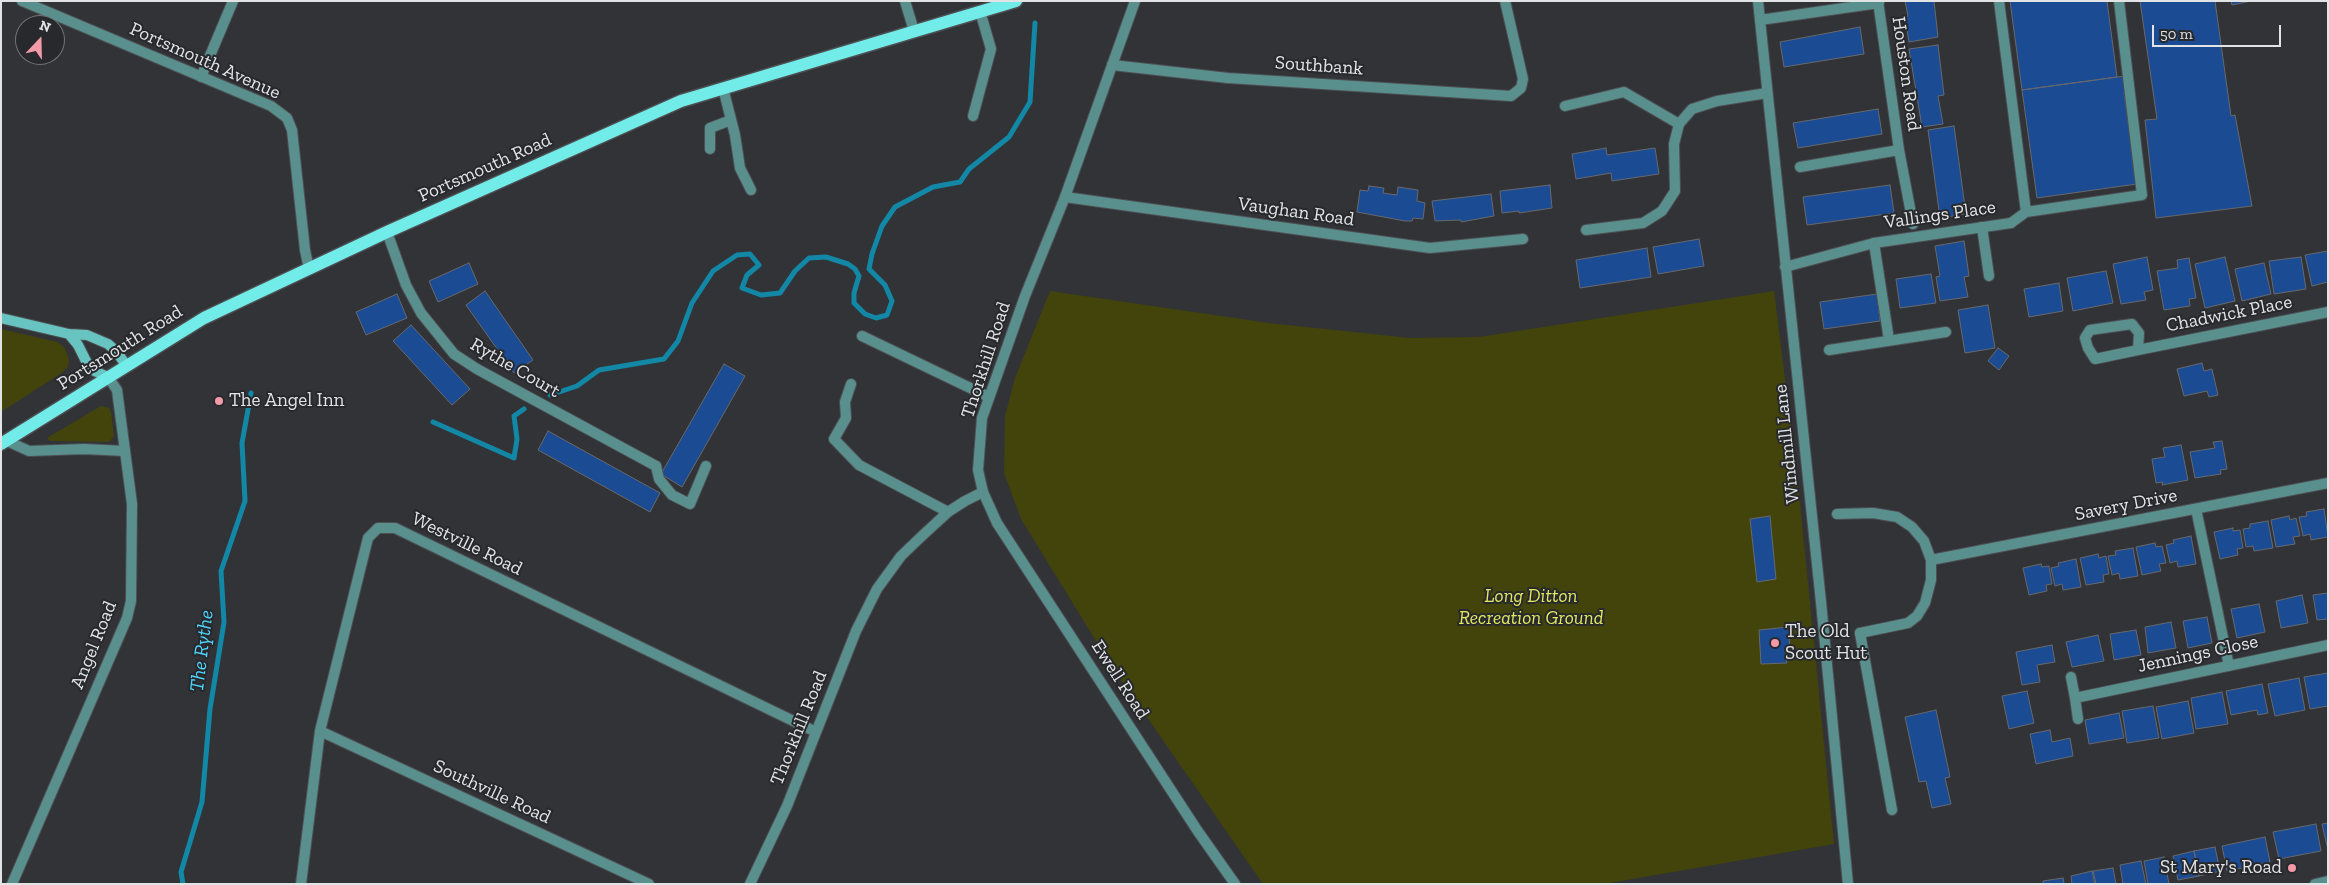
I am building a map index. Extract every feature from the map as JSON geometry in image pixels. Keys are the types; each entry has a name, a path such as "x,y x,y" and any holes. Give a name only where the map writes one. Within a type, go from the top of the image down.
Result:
{"main road":[{"name":"Portsmouth Road","path":"4,443 204,318 387,232 681,101 988,7 1016,1"},
{"path":"1,318 69,334 87,335 108,344 116,351 126,365"},
{"path":"69,334 78,344 90,369 108,377"}],"street":[{"name":"Portsmouth Avenue","path":"22,1 271,106 287,118 292,130 306,260 309,269"},
{"path":"200,77 233,1"},
{"path":"905,1 914,31"},
{"name":"Thorkhill Road","path":"750,884 787,806 856,631 877,589 901,556 948,512 982,492 978,470 978,448 982,418 1026,296 1065,198 1135,1"},
{"name":"Southbank","path":"1112,65 1228,78 1511,96 1521,88 1523,79 1505,1"},
{"name":"Windmill Lane","path":"1758,1 1821,602 1848,884"},
{"path":"1998,1 2026,212 2142,196 2119,1"},
{"name":"Houston Road","path":"1760,20 1879,2 1899,150 1913,224"},
{"path":"973,116 991,49 988,7"},
{"path":"723,88 740,168 751,190"},
{"path":"1565,106 1624,92 1679,124"},
{"path":"1586,230 1643,223 1662,211 1675,192 1674,144 1679,124 1692,109 1717,101 1767,93"},
{"path":"710,149 710,128 731,120"},
{"name":"Houston Road","path":"1800,167 1899,150"},
{"name":"Vaughan Road","path":"1065,198 1430,248 1523,239"},
{"name":"Vallings Place","path":"1785,267 1874,243 2011,223 2026,212"},
{"path":"1982,227 1989,276"},
{"name":"Rythe Court","path":"387,232 413,299 436,334 454,354 477,369 656,466 659,479 672,495 690,504 706,466"},
{"name":"Vallings Place","path":"1874,243 1889,340"},
{"name":"Chadwick Place","path":"2138,350 2139,333 2132,324 2090,330 2085,338 2088,348 2095,359 2328,312"},
{"path":"1829,350 1946,332"},
{"path":"862,336 989,397"},
{"name":"Angel Road","path":"12,884 127,618 131,601 132,504 118,390 108,377"},
{"path":"852,384 845,402 846,418 834,439 860,465 948,512"},
{"path":"4,443 29,450 84,449 125,451"},
{"name":"Savery Drive","path":"1931,560 2328,483"},
{"name":"Ewell Road","path":"982,492 997,523 1197,830 1235,884"},
{"path":"2196,509 2230,666"},
{"path":"1837,514 1873,513 1897,517 1912,526 1924,541 1931,560 1932,580 1925,603 1916,616 1908,623 1860,634 1892,810"},
{"name":"Westville Road","path":"301,884 320,731 368,538 378,528 394,528 816,732"},
{"name":"Jennings Close","path":"2075,698 2328,645"},
{"path":"2071,677 2078,720"},
{"name":"Southville Road","path":"320,731 649,884"},
{"path":"2315,884 2328,881"}],"green space":[{"name":"Long Ditton Recreation Ground","path":"1050,291 1269,323 1410,338 1479,337 1774,291 1798,483 1834,844 1604,884 1263,884 1112,667 1021,519 1004,473 1005,416 1015,378"},
{"path":"1,329 57,342 65,348 69,360 68,367 60,374 1,412"},
{"path":"101,406 109,408 111,412 114,436 109,442 50,441 47,438"}],"building":[{"path":"1905,1 1934,1 1938,37 1909,42 1905,17 1908,16"},
{"path":"2010,1 2107,1 2117,77 2022,90"},
{"path":"2140,1 2215,1 2231,116 2235,115 2252,206 2156,218 2145,120 2157,119"},
{"path":"2231,1 2251,1 2232,5"},
{"path":"1860,27 1864,54 1784,67 1780,42"},
{"path":"1938,45 1944,95 1938,96 1943,124 1922,127 1909,49"},
{"path":"2125,76 2127,92 2124,92 2137,184 2037,198 2022,90"},
{"path":"1878,109 1882,134 1798,148 1793,123"},
{"path":"1954,126 1966,214 1940,218 1928,130"},
{"path":"1606,148 1607,155 1655,148 1659,174 1612,181 1611,173 1576,179 1572,154"},
{"path":"1550,185 1552,208 1519,213 1519,211 1502,213 1500,191"},
{"path":"1890,185 1894,213 1807,225 1803,197"},
{"path":"1369,186 1384,188 1383,193 1397,195 1398,187 1418,190 1417,201 1425,203 1423,219 1413,218 1412,221 1405,221 1357,212 1360,190 1368,191"},
{"path":"1491,194 1494,216 1461,222 1461,220 1435,221 1432,201"},
{"path":"1699,239 1704,266 1658,274 1653,247"},
{"path":"1964,241 1969,276 1964,277 1968,297 1940,301 1936,277 1940,276 1935,246"},
{"path":"1647,248 1651,277 1580,288 1576,260"},
{"path":"2328,251 2328,282 2312,286 2305,255"},
{"path":"2147,257 2153,290 2144,292 2146,300 2121,304 2113,264"},
{"path":"2225,257 2235,301 2205,308 2195,264"},
{"path":"2301,257 2306,289 2274,294 2269,261"},
{"path":"2189,258 2196,298 2189,299 2190,306 2164,310 2157,271 2178,268 2177,260"},
{"path":"469,263 478,284 438,302 429,281"},
{"path":"2264,263 2271,294 2242,301 2235,269"},
{"path":"2106,271 2113,303 2073,311 2067,278"},
{"path":"1931,274 1936,303 1900,308 1896,279"},
{"path":"2059,283 2063,311 2029,317 2024,289"},
{"path":"485,291 533,360 514,373 466,305"},
{"path":"397,294 407,318 366,335 356,312"},
{"path":"1877,294 1880,321 1824,329 1820,302"},
{"path":"1988,305 1995,348 1965,353 1958,310"},
{"path":"411,325 470,389 452,405 393,341"},
{"path":"1998,348 2009,356 1999,370 1988,361"},
{"path":"2202,363 2204,371 2212,369 2218,395 2209,397 2207,391 2184,396 2177,369"},
{"path":"724,364 745,376 682,487 661,474"},
{"path":"548,431 660,493 650,512 538,450"},
{"path":"2222,441 2227,469 2220,470 2221,474 2195,478 2190,452 2215,448 2213,442"},
{"path":"2181,445 2188,480 2162,485 2163,482 2156,483 2152,459 2165,457 2163,448"},
{"path":"2324,509 2328,537 2311,540 2310,534 2303,536 2299,517 2307,516 2306,512"},
{"path":"1770,516 1776,579 1757,582 1750,519"},
{"path":"2289,516 2290,520 2296,518 2300,536 2293,537 2295,544 2276,547 2271,520"},
{"path":"2268,521 2273,548 2254,551 2253,546 2246,547 2243,529 2250,528 2250,524"},
{"path":"2233,528 2233,531 2240,530 2243,548 2237,549 2238,555 2220,559 2214,532"},
{"path":"2191,536 2196,564 2178,567 2177,561 2170,563 2166,545 2174,543 2173,540"},
{"path":"2155,543 2156,547 2162,546 2166,563 2159,564 2161,571 2142,575 2136,547"},
{"path":"2133,548 2138,576 2120,579 2119,573 2112,575 2108,556 2116,555 2115,551"},
{"path":"2098,554 2099,558 2106,556 2109,574 2103,575 2104,582 2086,585 2080,558"},
{"path":"2076,559 2081,587 2063,590 2062,584 2055,586 2051,568 2059,566 2058,563"},
{"path":"2041,564 2042,567 2049,566 2052,584 2046,585 2047,591 2029,595 2023,568"},
{"path":"2328,593 2328,619 2317,620 2313,595"},
{"path":"2302,595 2308,623 2281,628 2276,601"},
{"path":"2259,604 2265,632 2237,638 2231,609"},
{"path":"2207,617 2212,643 2188,648 2183,621"},
{"path":"2171,622 2176,648 2148,653 2145,627"},
{"name":"The Old Scout Hut","path":"1788,627 1791,657 1786,657 1787,663 1761,664 1759,630"},
{"path":"2136,630 2141,655 2114,660 2110,634"},
{"path":"2098,635 2104,661 2072,667 2066,642"},
{"path":"2052,645 2055,662 2037,665 2040,682 2022,685 2016,652"},
{"path":"2328,673 2328,706 2310,709 2304,677"},
{"path":"2299,678 2305,710 2275,716 2268,684"},
{"path":"2262,684 2268,713 2258,715 2257,710 2231,715 2226,691"},
{"path":"2027,691 2034,723 2009,729 2002,696"},
{"path":"2222,692 2228,724 2196,729 2191,698"},
{"path":"2188,701 2194,733 2162,739 2156,707"},
{"path":"2153,706 2159,738 2127,743 2122,711"},
{"path":"1936,710 1950,777 1945,778 1951,804 1932,808 1926,781 1919,782 1905,717"},
{"path":"2119,713 2124,738 2089,744 2085,720"},
{"path":"2050,730 2052,742 2070,738 2073,756 2036,764 2030,734"},
{"path":"2328,823 2328,850 2322,824"},
{"path":"2316,824 2321,851 2279,859 2273,832"},
{"path":"2265,837 2270,862 2227,871 2222,846"},
{"path":"2215,847 2220,871 2199,876 2194,851"},
{"path":"2194,851 2199,876 2178,880 2173,856"},
{"path":"2164,857 2169,884 2148,884 2144,861"},
{"path":"2141,861 2146,884 2123,884 2120,865"},
{"path":"2113,868 2116,884 2096,884 2093,871"},
{"path":"2092,871 2095,884 2072,884 2071,876"},
{"path":"2063,878 2064,884 2043,884 2043,881"}],"waterway":[{"path":"550,395 577,386 599,370 664,359 678,341 692,303 713,271 737,255 750,254 759,265 747,275 742,288 761,295 780,293 795,271 809,258 826,257 848,264 855,269 859,276 854,293 854,303 865,314 876,318 887,315 892,301 885,285 869,269 882,226 895,207 933,187 960,182 969,169 1009,137 1030,102 1035,23"},
{"name":"The Rythe","path":"183,884 181,872 202,802 210,709 224,622 221,571 245,501 242,443 251,393"},
{"path":"433,422 514,458 517,439 514,416 524,409"}],"place":[{"name":"The Angel Inn","path":"219,401"},
{"name":"The Old Scout Hut","path":"1775,643"},
{"name":"St Mary's Road","path":"2292,868"}]}
